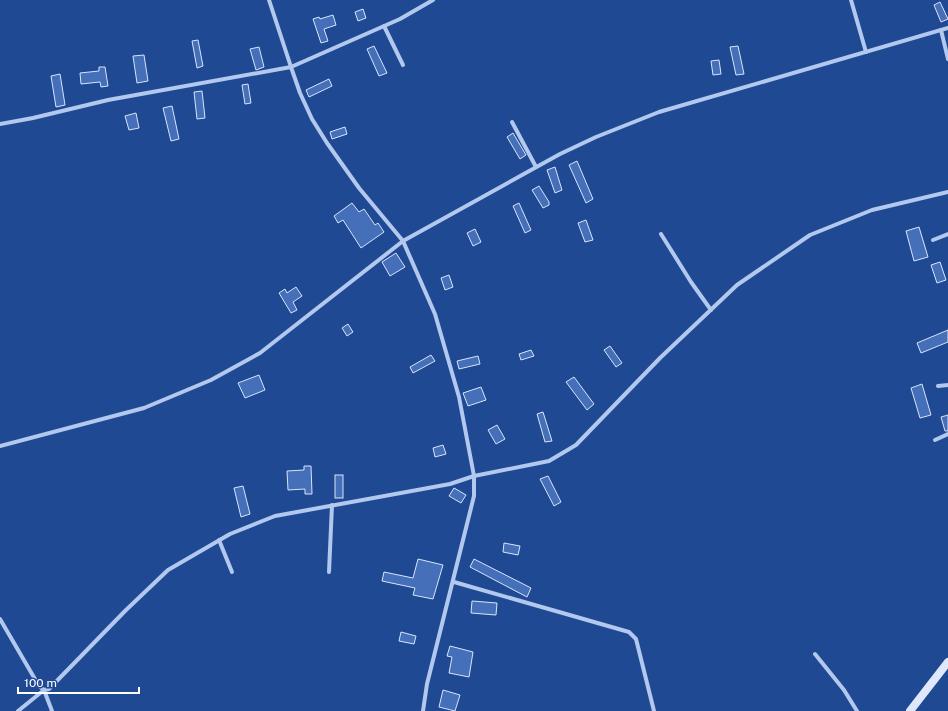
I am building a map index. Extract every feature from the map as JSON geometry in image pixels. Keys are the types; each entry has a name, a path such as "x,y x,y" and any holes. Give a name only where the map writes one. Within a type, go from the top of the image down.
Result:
{"main road":[{"path":"910,711 948,662"}],"street":[{"path":"269,0 300,93 312,119 359,188 403,241 435,314 459,397 474,476 474,496 454,582 427,684 423,711"},
{"path":"0,124 33,118 108,100 291,67 384,26 433,0"},
{"path":"851,0 866,52"},
{"path":"384,26 403,65"},
{"path":"0,446 144,408 211,380 260,353 403,241 536,167 596,137 659,112 948,28"},
{"path":"941,30 948,59"},
{"path":"512,122 536,167"},
{"path":"18,711 44,690 49,689 125,611 168,570 219,540 275,516 450,484 474,476 549,460 576,444 660,358 737,285 810,235 872,210 948,192"},
{"path":"661,234 691,282 711,310"},
{"path":"933,240 948,234"},
{"path":"938,386 948,385"},
{"path":"935,440 948,434"},
{"path":"329,572 332,505"},
{"path":"219,540 232,572"},
{"path":"454,582 629,632 636,639 654,711"},
{"path":"0,619 39,686 44,690 52,711"},
{"path":"815,654 844,690 857,711"}],"building":[{"path":"940,2 948,19 941,22 934,5"},
{"path":"363,9 366,18 358,21 355,12"},
{"path":"333,15 336,25 324,29 328,41 321,43 313,19 319,17 320,19"},
{"path":"198,40 203,66 197,68 192,41"},
{"path":"374,46 387,73 379,76 367,49"},
{"path":"738,46 744,74 736,75 730,47"},
{"path":"259,47 264,67 256,70 250,49"},
{"path":"144,55 148,81 137,83 133,56"},
{"path":"719,60 721,74 713,75 711,61"},
{"path":"99,67 105,67 108,86 101,87 100,82 81,84 80,73 99,71"},
{"path":"60,74 65,105 56,107 51,76"},
{"path":"329,79 332,86 309,97 306,90"},
{"path":"248,84 251,103 245,104 242,85"},
{"path":"202,91 205,118 197,119 194,92"},
{"path":"172,106 179,139 171,141 163,108"},
{"path":"136,113 139,128 129,130 125,116"},
{"path":"345,127 347,134 332,139 330,132"},
{"path":"513,133 526,155 520,159 507,137"},
{"path":"577,161 593,199 586,203 569,165"},
{"path":"555,167 562,190 555,193 547,170"},
{"path":"539,186 549,202 549,205 543,208 532,190"},
{"path":"352,203 359,212 364,209 375,225 378,223 384,232 361,248 343,220 338,223 334,216"},
{"path":"519,203 531,230 525,233 513,206"},
{"path":"586,220 593,240 585,242 578,223"},
{"path":"919,227 928,257 914,261 906,231"},
{"path":"475,229 481,242 473,246 467,233"},
{"path":"396,253 405,267 390,276 382,262"},
{"path":"940,262 946,280 937,283 931,265"},
{"path":"449,275 453,287 445,290 441,278"},
{"path":"296,287 302,296 293,302 297,310 291,313 279,293 285,289 287,293"},
{"path":"348,324 353,332 347,336 342,328"},
{"path":"948,330 948,342 921,353 917,343"},
{"path":"610,346 622,363 616,367 604,350"},
{"path":"531,350 534,356 521,360 519,354"},
{"path":"431,355 435,361 413,373 410,367"},
{"path":"478,356 480,364 459,369 457,361"},
{"path":"259,375 265,390 245,398 238,383"},
{"path":"574,377 594,404 587,410 566,382"},
{"path":"922,384 931,415 920,418 911,388"},
{"path":"481,387 486,400 468,406 463,393"},
{"path":"543,412 552,441 545,442 537,414"},
{"path":"948,415 948,431 945,431 941,417"},
{"path":"497,425 505,439 496,444 488,430"},
{"path":"443,445 446,454 435,457 433,448"},
{"path":"304,466 311,466 312,494 305,494 305,489 288,490 287,471 304,470"},
{"path":"335,475 343,475 343,498 335,498"},
{"path":"548,476 561,502 554,506 540,479"},
{"path":"243,486 250,514 241,517 234,488"},
{"path":"454,488 466,495 461,503 449,496"},
{"path":"504,543 520,546 518,555 503,552"},
{"path":"418,559 443,565 433,599 413,595 415,588 382,581 384,572 413,578"},
{"path":"474,559 531,588 527,597 470,567"},
{"path":"472,601 497,603 496,615 471,613"},
{"path":"401,632 416,636 414,644 399,641"},
{"path":"450,646 473,652 469,677 449,673 452,657 447,656"},
{"path":"443,690 460,695 455,711 439,707"}]}
